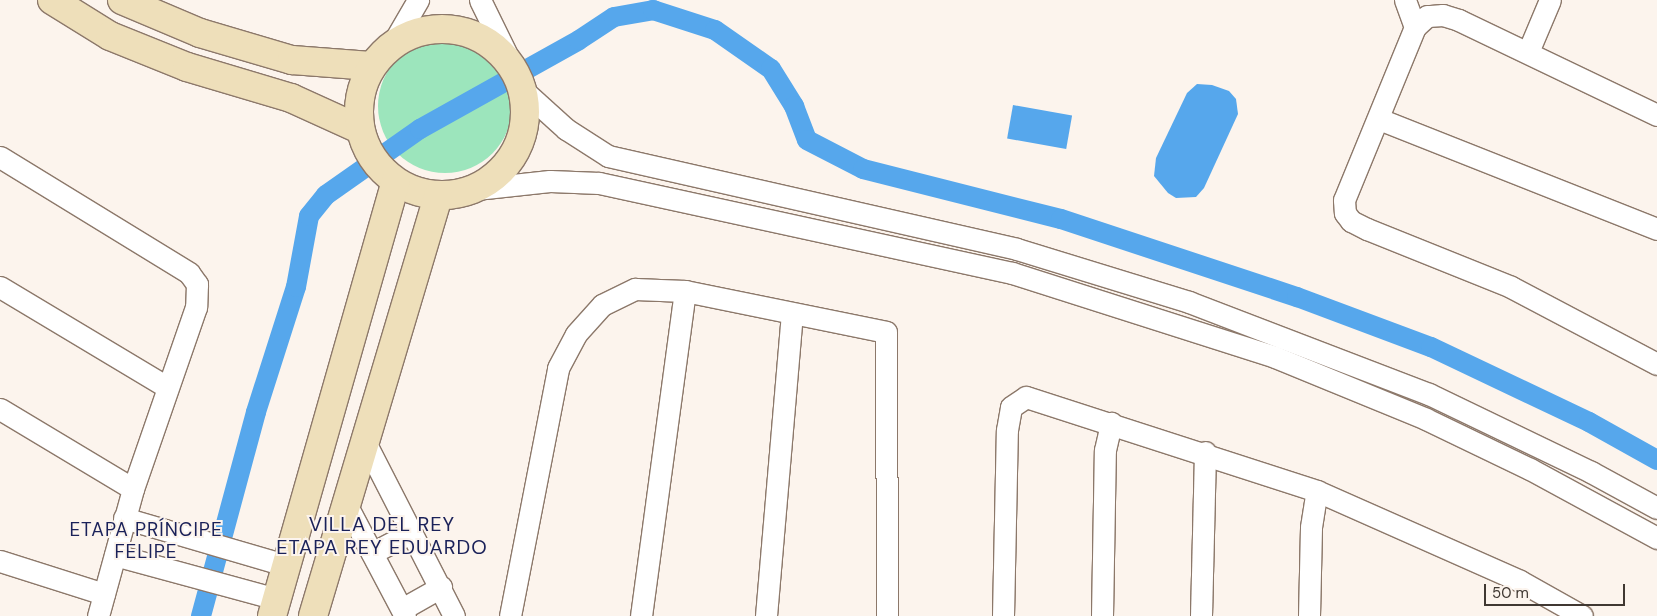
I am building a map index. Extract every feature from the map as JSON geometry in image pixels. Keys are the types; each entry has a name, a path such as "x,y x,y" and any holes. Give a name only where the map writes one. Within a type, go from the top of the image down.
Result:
{"street":[{"path":"52,0 110,36 187,67 291,98 359,129"},
{"path":"122,0 200,34 292,60 371,66"},
{"path":"418,0 393,43 371,66 359,97 359,129 372,159 396,182 438,196 476,189 550,181 600,183 1012,273 1275,357 1346,386 1426,419 1530,469 1657,538"},
{"path":"480,0 524,90 566,129 608,156 1017,249 1189,302 1428,394 1591,472 1657,508"},
{"path":"1405,0 1414,27"},
{"path":"1528,52 1550,0"},
{"path":"1657,115 1528,52 1443,15 1427,16 1414,27 1379,119 1344,200 1345,213 1351,221 1511,287 1657,364"},
{"path":"393,43 423,30 455,29 486,40 510,61"},
{"path":"476,189 508,166 525,130 524,90"},
{"path":"1379,119 1657,229"},
{"path":"0,157 189,273 197,284 196,307 133,489 98,616"},
{"path":"115,555 174,570 275,608 285,565 396,182"},
{"path":"313,616 366,444 438,196"},
{"path":"0,287 167,387"},
{"path":"510,616 558,368 576,334 602,306 635,290 685,291 886,332 887,616"},
{"path":"641,616 685,291"},
{"path":"766,616 792,314"},
{"path":"1003,616 1007,430 1011,407 1019,399 1033,397 1204,452 1317,492 1520,581 1582,616"},
{"path":"0,409 133,489"},
{"path":"1102,616 1105,450 1111,423"},
{"path":"366,444 454,616"},
{"path":"1201,616 1204,452"},
{"path":"1309,616 1312,527 1317,492"},
{"path":"347,506 403,613 441,588"},
{"path":"124,518 184,538 285,565"},
{"path":"372,554 412,532"},
{"path":"174,570 184,538"},
{"path":"0,561 104,594"}],"green space":[{"path":"445,39 470,45 492,59 506,81 512,106 506,131 492,153 470,167 445,173 420,167 398,153 384,131 378,106 384,81 398,59 420,45"}],"water":[{"path":"1197,84 1212,85 1229,91 1236,99 1238,114 1204,188 1196,197 1176,198 1168,193 1154,176 1156,158 1187,93"},
{"path":"1013,105 1072,115 1066,149 1007,138"}],"waterway":[{"path":"201,616 256,412 296,287 309,216 326,195 420,129 579,40 614,17 653,10 715,30 771,69 794,106 807,140 863,169 1061,219 1297,297 1431,347 1589,422 1657,460"}],"district":[{"name":"VILLA DEL REY ETAPA REY EDUARDO","path":"382,536"},
{"name":"ETAPA PRÍNCIPE FELIPE","path":"146,541"}]}
